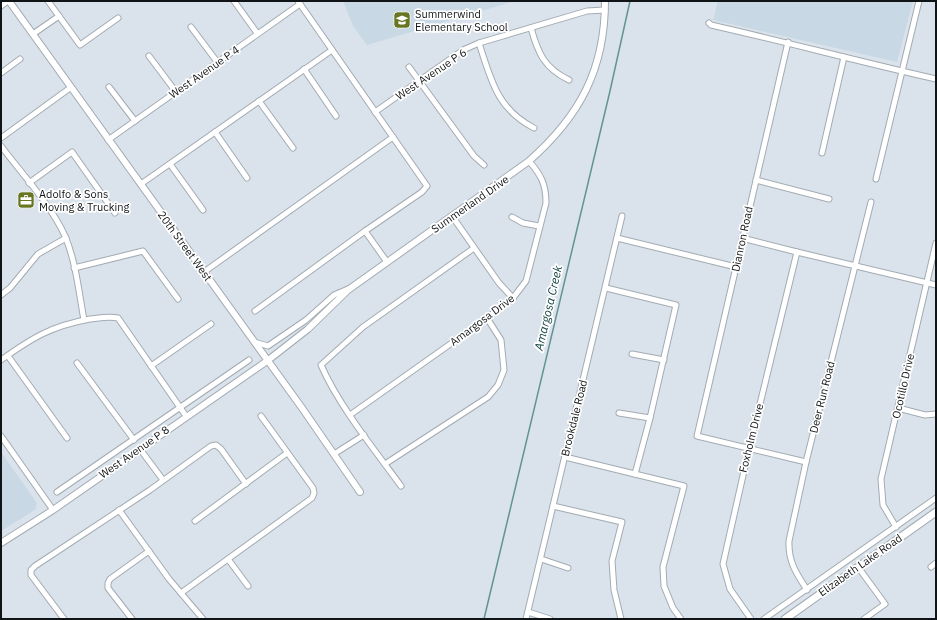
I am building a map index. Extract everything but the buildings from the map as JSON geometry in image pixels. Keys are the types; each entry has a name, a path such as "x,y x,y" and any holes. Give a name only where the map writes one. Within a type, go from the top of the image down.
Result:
{"main road":[{"name":"Elizabeth Lake Road","path":"785,619 936,512"}],"street":[{"path":"1,6 8,1"},
{"name":"20th Street West","path":"8,1 141,184 360,492"},
{"path":"48,1 80,45 118,18"},
{"path":"234,1 257,33"},
{"name":"Summerland Drive","path":"267,361 308,329 353,286 529,161 545,147 572,116 592,77 602,39 605,1"},
{"path":"876,179 919,1"},
{"path":"255,310 422,192 427,186 299,2"},
{"name":"West Avenue P 4","path":"108,140 299,2"},
{"name":"West Avenue P 6","path":"375,112 463,50 479,43 587,11 605,10"},
{"path":"33,34 59,16"},
{"path":"709,23 711,25 788,42 903,72 936,79"},
{"path":"191,27 218,62"},
{"path":"531,28 538,50 543,58 554,71 569,80"},
{"name":"Dianron Road","path":"749,449 697,436 788,42"},
{"path":"479,43 494,88 500,99 508,109 524,123 534,128"},
{"path":"141,184 332,50"},
{"path":"149,56 176,92"},
{"path":"822,153 844,57"},
{"path":"1,73 20,59"},
{"path":"409,67 474,156 484,165"},
{"path":"304,69 336,116"},
{"path":"109,86 135,121"},
{"path":"1,138 70,88"},
{"path":"259,101 293,148"},
{"path":"215,132 247,178"},
{"path":"204,272 393,137"},
{"path":"1,146 53,214 66,238 74,268 84,320"},
{"path":"29,183 72,152 115,213"},
{"name":"Amargosa Drive","path":"350,415 487,318 513,298 526,281 546,203 546,192 540,176 529,161"},
{"path":"170,164 203,210"},
{"path":"756,180 829,199"},
{"name":"Deer Run Road","path":"807,590 794,568 788,553 789,541 806,462 870,202"},
{"path":"452,216 499,283 513,298"},
{"name":"Brookdale Road","path":"526,619 622,216"},
{"path":"512,217 523,223 540,226"},
{"path":"365,231 387,262"},
{"path":"1,295 10,288 38,254 66,238"},
{"path":"617,238 736,267"},
{"path":"742,238 936,284"},
{"name":"Ocotillo Drive","path":"896,527 883,505 881,479 936,243"},
{"path":"401,486 334,391 321,365 363,327 474,248"},
{"path":"74,268 143,251 178,299"},
{"name":"Foxholm Drive","path":"752,619 730,589 723,564 749,449 797,252"},
{"path":"254,342 268,346 306,320 334,295 353,286"},
{"path":"606,288 676,305 650,418 635,474"},
{"path":"1,360 20,346 57,327 84,320 110,316 118,318 186,416"},
{"path":"385,464 488,397 498,385 504,370 501,340 487,318"},
{"path":"151,366 211,324"},
{"path":"632,354 664,360"},
{"path":"8,356 67,438"},
{"name":"West Avenue P 8","path":"57,492 249,360"},
{"name":"West Avenue P 8","path":"1,543 53,510 267,361"},
{"path":"77,363 134,440"},
{"path":"898,408 925,414 936,414"},
{"path":"619,413 650,418"},
{"path":"181,593 312,498 314,493 313,488 261,416"},
{"path":"334,454 364,435"},
{"path":"1,436 53,510"},
{"path":"64,619 31,575 31,570 34,566 119,510 211,446 216,445 221,449 246,484"},
{"path":"140,449 163,480"},
{"path":"749,449 806,462"},
{"path":"194,521 288,453"},
{"path":"565,457 684,486 663,567 664,586 673,608 681,619"},
{"path":"764,619 936,498"},
{"path":"553,506 622,522 612,561 614,590 620,619"},
{"path":"119,510 181,593 203,619"},
{"path":"132,619 108,588 108,583 110,579 149,551"},
{"path":"228,559 248,586"},
{"path":"541,559 568,568"},
{"path":"931,566 936,563"},
{"path":"858,567 885,604 864,619"},
{"path":"528,612 550,619"}],"shaded area":[{"name":"Summerwind Elementary School","path":"343,1 515,1 367,45 353,26"},
{"path":"718,1 913,1 897,62 713,20"},
{"path":"1,452 37,503 35,510 1,531"}],"waterway":[{"name":"Amargosa Creek","path":"484,619 610,91 630,1"}],"place":[{"name":"Summerwind Elementary School","path":"402,20"},
{"name":"Adolfo & Sons Moving & Trucking","path":"26,200"}]}
